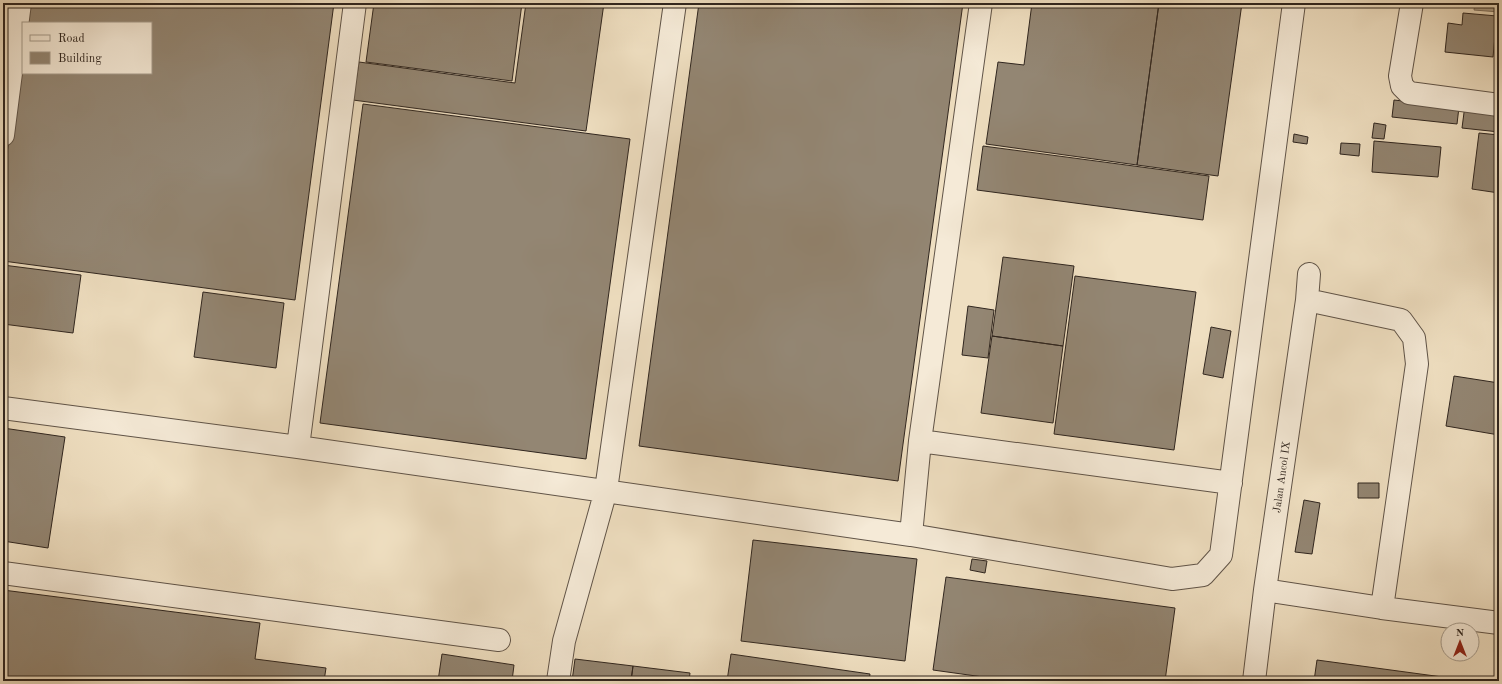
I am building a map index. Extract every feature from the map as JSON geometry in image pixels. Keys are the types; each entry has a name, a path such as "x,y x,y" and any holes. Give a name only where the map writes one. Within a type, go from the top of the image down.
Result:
{"street":[{"path":"3,135 20,3"},
{"path":"298,447 355,3"},
{"path":"558,681 564,641 606,490 675,3"},
{"path":"911,535 920,440 981,3"},
{"path":"3,408 606,490 911,535 1172,579 1203,575 1221,555 1294,3"},
{"path":"1412,3 1400,76 1402,86 1409,93 1499,105"},
{"name":"Jalan Ancol IX","path":"1254,681 1265,590 1307,300 1309,274"},
{"path":"1307,300 1401,320 1414,338 1417,364 1382,608"},
{"path":"920,440 1231,483"},
{"path":"3,573 499,640"},
{"path":"1265,590 1382,608 1499,623"}],"shaded area":[{"path":"1475,3 1499,3 1499,12 1474,10"}],"building":[{"path":"27,3 334,3 295,300 3,261 3,183 22,40 22,74 152,74 152,22 24,22"},
{"path":"374,3 522,3 512,81 366,62"},
{"path":"526,3 604,3 586,131 353,100 359,62 515,83"},
{"path":"699,3 963,3 898,481 639,446"},
{"path":"1032,3 1159,3 1137,165 986,144 998,62 1024,65"},
{"path":"1159,3 1242,3 1218,176 1137,165"},
{"path":"1463,13 1497,16 1493,57 1445,52 1448,23 1462,25"},
{"path":"1394,100 1459,107 1457,124 1392,117"},
{"path":"363,104 630,139 586,459 320,423"},
{"path":"1465,105 1499,109 1499,132 1462,128"},
{"path":"1374,123 1386,125 1384,139 1372,138"},
{"path":"1479,133 1499,135 1499,193 1472,189"},
{"path":"1294,134 1308,137 1307,144 1293,142"},
{"path":"1374,141 1441,147 1438,177 1372,172"},
{"path":"1341,143 1360,144 1359,156 1340,154"},
{"path":"983,146 1209,176 1203,220 977,190"},
{"path":"1003,257 1074,266 1063,346 992,336"},
{"path":"3,265 81,275 73,333 3,324"},
{"path":"1075,276 1196,292 1174,450 1054,434"},
{"path":"203,292 284,303 276,368 194,357"},
{"path":"968,306 994,310 988,358 962,355"},
{"path":"1211,327 1231,331 1223,378 1203,374"},
{"path":"992,336 1063,346 1053,423 981,413"},
{"path":"1454,376 1499,383 1499,435 1446,426"},
{"path":"3,428 65,437 48,548 3,541"},
{"path":"1358,483 1379,483 1379,498 1358,498"},
{"path":"1304,500 1320,503 1312,554 1295,552"},
{"path":"753,540 917,559 905,661 741,641"},
{"path":"972,559 987,561 985,573 970,570"},
{"path":"946,577 1175,608 1165,681 1012,681 933,670"},
{"path":"3,590 260,623 255,659 326,668 324,681 3,681"},
{"path":"442,654 514,665 512,681 438,681"},
{"path":"731,654 870,674 869,681 727,681"},
{"path":"575,659 633,666 631,681 572,681"},
{"path":"1317,660 1472,681 1314,681"},
{"path":"633,666 690,673 689,681 631,681"}]}
